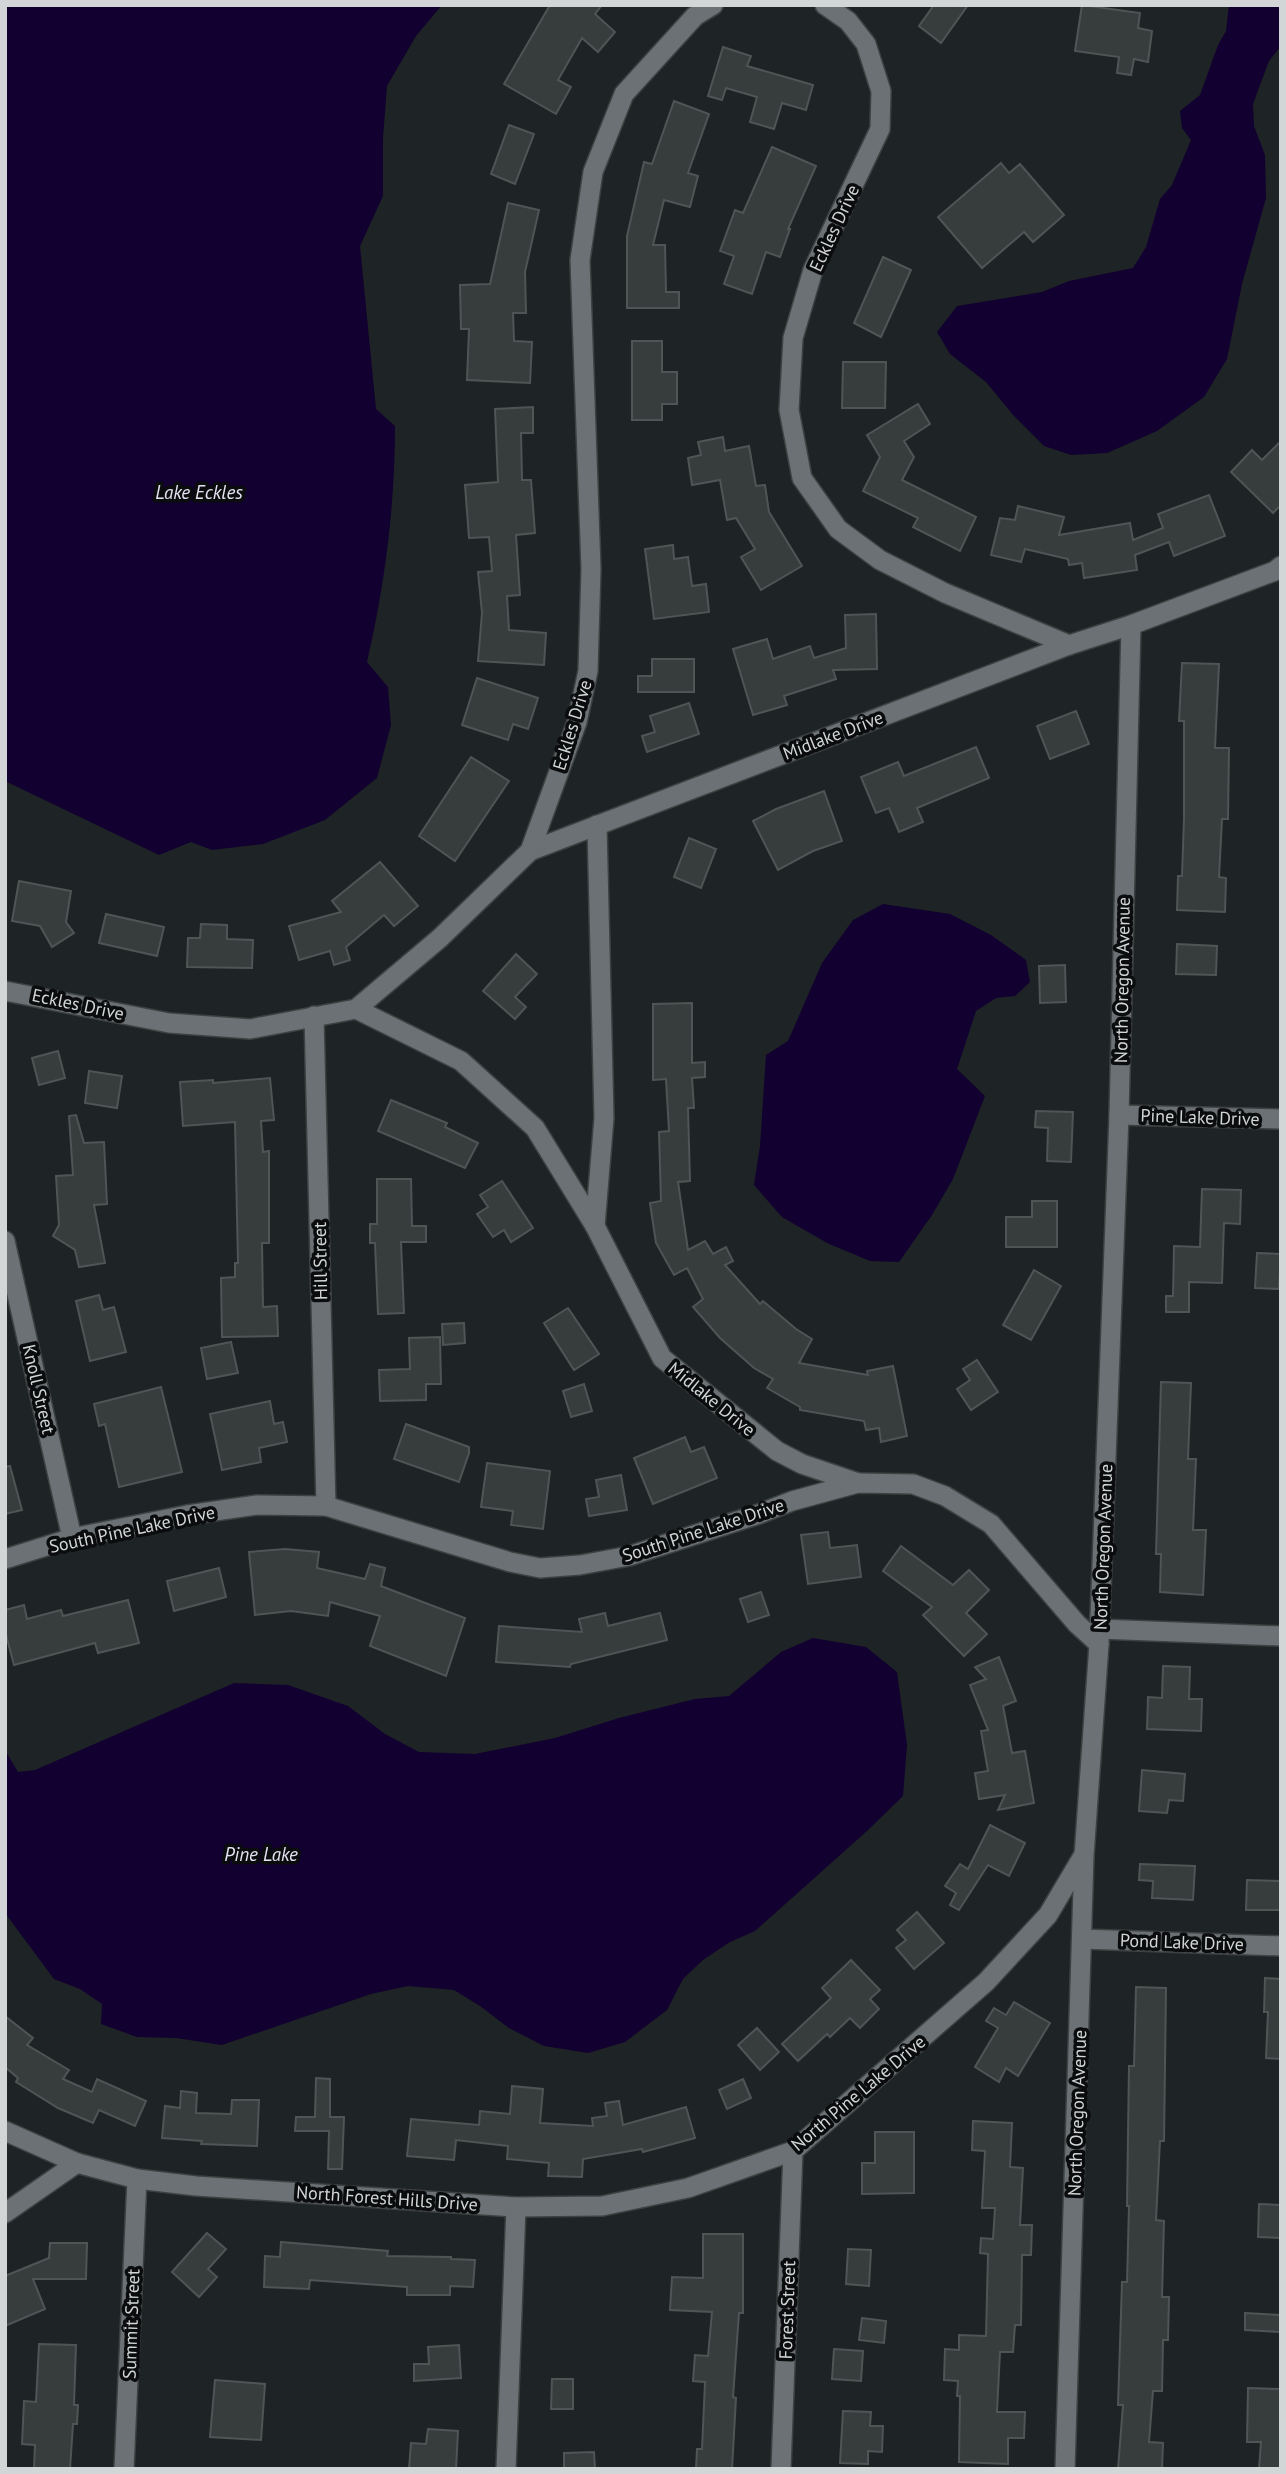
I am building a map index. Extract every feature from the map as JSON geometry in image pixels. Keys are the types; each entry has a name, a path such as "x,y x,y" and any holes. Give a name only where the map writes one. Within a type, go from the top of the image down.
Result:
{"street":[{"name":"Eckles Drive","path":"5,991 169,1023 250,1029 356,1009 440,939 530,851 577,722 588,671 591,569 580,260 593,172 624,94 695,16 713,5"},
{"name":"Eckles Drive","path":"825,5 848,20 866,44 881,91 880,129 813,270 793,338 789,410 802,478 838,529 880,560 945,593 1069,645"},
{"path":"1069,645 1279,570"},
{"name":"North Oregon Avenue","path":"1065,2469 1084,1856 1099,1637 1119,1115 1130,625"},
{"name":"Midlake Drive","path":"530,851 1069,645"},
{"path":"595,1226 604,1118 597,825"},
{"name":"Midlake Drive","path":"356,1009 461,1061 535,1128 595,1226 662,1358 777,1451 802,1464 858,1483"},
{"name":"Hill Street","path":"314,1016 326,1506"},
{"name":"Pine Lake Drive","path":"1119,1115 1281,1119"},
{"name":"Knoll Street","path":"5,1241 72,1538"},
{"name":"South Pine Lake Drive","path":"5,1559 72,1538 187,1515 257,1505 326,1506 461,1548 540,1567 580,1565 629,1556 792,1501 858,1483 913,1484 945,1496 991,1524 1077,1624 1099,1637"},
{"path":"1099,1637 1281,1636"},
{"name":"North Pine Lake Drive","path":"516,2207 602,2206 688,2188 793,2151 986,1982 1048,1915 1084,1856"},
{"name":"Pond Lake Drive","path":"1082,1939 1281,1946"},
{"name":"North Forest Hills Drive","path":"5,2131 77,2163 137,2179 196,2186 516,2207"},
{"name":"Forest Street","path":"781,2469 793,2151"},
{"path":"5,2213 77,2163"},
{"name":"Summit Street","path":"124,2469 137,2179"},
{"path":"506,2469 516,2207"}],"water":[{"name":"Lake Eckles","path":"5,5 442,5 416,36 387,86 383,138 383,196 360,246 376,409 395,426 388,545 367,662 388,687 391,725 377,778 325,820 263,844 212,850 191,842 159,855 5,781"},
{"path":"1229,5 1281,5 1281,46 1269,61 1253,104 1254,126 1265,155 1266,198 1242,284 1227,359 1204,397 1157,431 1107,453 1071,455 1044,446 986,382 950,354 937,332 957,306 1042,292 1069,281 1133,268 1146,247 1160,199 1172,185 1191,140 1182,128 1180,111 1200,95 1218,45 1226,31"},
{"path":"883,904 950,914 991,935 1026,960 1030,982 1015,996 996,998 976,1011 957,1069 985,1096 953,1179 899,1262 870,1261 827,1243 782,1217 754,1185 760,1146 766,1055 788,1041 822,963 853,920"},
{"name":"Pine Lake","path":"813,1638 866,1647 897,1672 907,1745 903,1796 755,1931 730,1942 703,1960 683,1979 667,2010 625,2042 588,2053 544,2046 509,2028 454,1990 408,1986 371,1994 222,2045 176,2038 137,2037 101,2024 102,2004 80,1989 54,1979 5,1913 5,1750 18,1772 35,1770 234,1683 288,1685 348,1706 385,1734 419,1752 475,1754 555,1738 695,1699 729,1696 781,1652"}],"building":[{"path":"550,5 602,5 595,14 615,32 598,52 582,38 558,80 571,87 556,114 504,84"},
{"path":"934,5 968,5 941,43 919,26"},
{"path":"1082,5 1140,13 1138,28 1152,31 1148,62 1134,59 1131,75 1117,73 1119,57 1075,51"},
{"path":"723,47 751,56 747,66 813,85 806,110 782,103 774,129 750,122 757,97 726,88 722,100 708,96"},
{"path":"674,101 709,114 688,173 698,176 690,207 664,200 653,245 665,245 666,292 679,292 679,308 627,308 627,236 644,162 652,164"},
{"path":"509,125 534,134 515,184 491,174"},
{"path":"772,147 816,166 788,229 780,257 766,252 752,294 724,284 734,256 720,251 735,210 743,213"},
{"path":"1001,163 1009,173 1020,164 1064,215 1033,242 1024,232 982,268 938,217"},
{"path":"508,203 539,210 525,272 526,313 513,313 514,341 532,342 530,383 467,380 469,329 461,329 460,285 490,284"},
{"path":"883,257 911,270 881,337 854,323"},
{"path":"632,341 662,341 662,372 677,372 677,404 662,404 662,420 632,420"},
{"path":"843,362 886,362 885,408 842,408"},
{"path":"918,404 930,424 904,441 914,457 902,480 976,517 960,551 913,527 918,518 863,491 880,457 867,435"},
{"path":"533,407 533,433 521,433 522,480 531,480 535,533 516,535 520,595 507,596 509,630 546,633 544,665 478,661 482,613 478,572 492,571 489,537 469,538 465,485 498,482 495,409"},
{"path":"723,437 725,451 749,446 756,486 765,485 769,512 802,566 761,590 741,557 755,549 736,518 727,520 720,480 692,485 688,458 701,455 698,442"},
{"path":"1281,441 1281,505 1273,513 1231,472 1252,450 1262,460"},
{"path":"1209,495 1225,536 1174,556 1169,542 1135,555 1137,570 1084,578 1082,563 1069,565 1068,559 1025,549 1021,562 991,555 1000,518 1015,520 1018,506 1064,517 1059,535 1130,523 1133,540 1163,528 1158,514"},
{"path":"673,545 674,559 688,557 692,586 706,584 709,612 654,619 645,549"},
{"path":"876,614 877,669 833,670 836,679 784,696 787,705 753,715 733,649 767,639 773,659 810,646 814,658 846,648 845,615"},
{"path":"652,659 694,659 694,692 638,692 638,676 652,676"},
{"path":"1182,663 1219,664 1215,748 1229,748 1228,819 1222,819 1219,877 1226,878 1225,912 1177,910 1178,876 1182,876 1184,818 1184,721 1179,721"},
{"path":"477,678 538,698 528,729 513,724 508,740 462,725"},
{"path":"689,703 699,734 647,752 642,736 655,732 650,716"},
{"path":"1076,711 1089,744 1050,759 1037,726"},
{"path":"976,747 989,778 917,808 923,822 899,832 889,808 876,813 861,777 898,762 904,776"},
{"path":"471,757 509,781 455,861 419,836"},
{"path":"824,791 842,841 813,851 778,870 753,821 776,809"},
{"path":"689,838 716,849 701,888 674,877"},
{"path":"380,862 418,906 394,926 384,915 346,947 350,960 334,965 330,951 299,960 289,926 341,912 332,901"},
{"path":"19,881 71,891 66,922 74,933 52,947 40,926 12,921"},
{"path":"106,914 164,927 157,956 99,943"},
{"path":"201,924 227,925 227,939 253,940 252,968 187,967 188,938 200,938"},
{"path":"1177,944 1217,946 1216,975 1176,974"},
{"path":"516,954 537,974 515,997 526,1007 515,1019 483,991"},
{"path":"1065,965 1066,1002 1040,1003 1039,966"},
{"path":"692,1003 692,1063 705,1062 705,1077 692,1078 694,1108 688,1108 690,1181 678,1182 688,1250 705,1241 713,1254 726,1247 733,1261 725,1265 760,1304 763,1301 812,1339 799,1363 868,1375 867,1371 893,1366 907,1436 881,1442 879,1428 866,1430 864,1421 800,1410 800,1407 767,1388 773,1379 754,1368 720,1338 693,1307 703,1299 687,1268 674,1275 656,1243 650,1203 661,1201 659,1132 669,1131 666,1079 653,1080 653,1004"},
{"path":"58,1051 65,1078 39,1085 32,1058"},
{"path":"89,1071 122,1076 117,1108 85,1103"},
{"path":"270,1078 274,1120 261,1121 263,1152 269,1151 269,1243 262,1243 263,1307 277,1306 278,1336 222,1337 221,1278 235,1277 235,1263 238,1263 235,1122 183,1126 180,1082 213,1080 213,1083"},
{"path":"391,1100 447,1123 445,1127 478,1143 465,1168 378,1131"},
{"path":"1036,1111 1073,1112 1071,1162 1047,1161 1048,1128 1035,1127"},
{"path":"76,1115 84,1143 104,1142 107,1204 94,1205 105,1263 79,1267 75,1250 53,1236 59,1225 56,1176 73,1175 69,1116"},
{"path":"377,1179 411,1179 412,1226 426,1226 426,1242 401,1242 404,1313 378,1314 375,1243 370,1243 370,1224 377,1224"},
{"path":"502,1181 533,1228 511,1242 504,1230 493,1237 477,1214 488,1207 480,1195"},
{"path":"1202,1189 1241,1190 1240,1224 1224,1223 1222,1283 1189,1282 1189,1312 1166,1312 1166,1296 1173,1296 1174,1246 1200,1247"},
{"path":"1032,1201 1057,1201 1057,1247 1006,1247 1006,1217 1032,1217"},
{"path":"1257,1253 1281,1254 1279,1289 1255,1288"},
{"path":"1034,1270 1061,1286 1031,1340 1003,1325"},
{"path":"99,1295 103,1310 114,1307 126,1352 90,1361 76,1301"},
{"path":"568,1308 599,1354 574,1370 544,1323"},
{"path":"464,1323 465,1343 443,1345 442,1324"},
{"path":"440,1337 441,1384 426,1384 426,1400 380,1401 379,1370 410,1369 409,1338"},
{"path":"231,1342 238,1373 207,1379 201,1348"},
{"path":"977,1360 998,1392 971,1410 957,1389 970,1380 963,1369"},
{"path":"1161,1382 1191,1383 1188,1459 1196,1459 1193,1530 1206,1530 1203,1595 1160,1592 1161,1554 1156,1554"},
{"path":"584,1384 592,1411 571,1417 563,1391"},
{"path":"161,1387 182,1472 119,1487 105,1424 99,1426 94,1404"},
{"path":"270,1401 274,1424 283,1422 287,1442 259,1448 261,1462 222,1470 210,1414"},
{"path":"406,1424 469,1447 459,1482 394,1459"},
{"path":"685,1437 691,1452 704,1447 717,1478 653,1504 634,1458"},
{"path":"487,1463 550,1471 543,1529 511,1525 513,1511 481,1507"},
{"path":"10,1466 22,1510 5,1514 5,1467"},
{"path":"621,1475 627,1510 589,1516 586,1499 599,1497 596,1480"},
{"path":"828,1532 830,1548 857,1545 861,1577 808,1584 801,1535"},
{"path":"901,1546 953,1585 969,1570 989,1590 966,1613 987,1634 964,1656 923,1615 932,1607 883,1571"},
{"path":"285,1549 319,1552 317,1568 365,1579 370,1564 385,1568 381,1586 465,1618 446,1676 370,1646 380,1616 330,1602 328,1616 291,1611 255,1615 249,1552"},
{"path":"219,1568 226,1597 174,1611 167,1581"},
{"path":"761,1592 769,1615 748,1622 740,1599"},
{"path":"128,1600 139,1643 98,1653 95,1643 14,1665 5,1631 5,1610 24,1605 27,1619 61,1610 63,1616"},
{"path":"605,1613 608,1626 660,1613 667,1640 571,1664 570,1667 496,1662 499,1626 582,1632 579,1619"},
{"path":"999,1657 1016,1701 1003,1706 1012,1753 1025,1751 1034,1803 998,1810 1005,1795 979,1799 975,1773 988,1771 981,1731 988,1730 970,1685 986,1679 975,1667"},
{"path":"1163,1666 1190,1667 1189,1699 1202,1699 1201,1731 1147,1729 1148,1697 1162,1698"},
{"path":"1142,1770 1185,1774 1183,1801 1169,1800 1167,1813 1139,1811"},
{"path":"990,1825 1025,1843 1009,1876 988,1865 959,1910 950,1905 956,1893 945,1886 960,1864 968,1869"},
{"path":"1140,1864 1195,1866 1193,1900 1152,1898 1153,1881 1139,1880"},
{"path":"1247,1880 1281,1881 1281,1910 1246,1910"},
{"path":"917,1912 944,1943 914,1969 896,1948 906,1940 897,1930"},
{"path":"851,1960 880,1990 870,1999 879,2009 860,2028 850,2018 830,2037 827,2034 798,2061 782,2044 831,1998 822,1988"},
{"path":"1265,1978 1281,1979 1281,2059 1266,2058 1268,2012 1264,2012"},
{"path":"1136,1987 1166,1988 1164,2141 1160,2141 1156,2220 1164,2221 1162,2297 1169,2297 1168,2340 1163,2340 1162,2391 1153,2391 1149,2442 1163,2443 1162,2469 1118,2469 1123,2405 1118,2405 1122,2282 1127,2282 1129,2066 1134,2066"},
{"path":"1014,2002 1050,2023 1018,2076 1006,2068 999,2082 975,2067 998,2028 986,2021 994,2008 1006,2015"},
{"path":"5,2016 33,2038 27,2045 69,2070 63,2079 92,2092 97,2079 146,2101 135,2126 99,2110 93,2123 58,2108 16,2082 18,2078 5,2067"},
{"path":"757,2028 779,2052 760,2070 738,2045"},
{"path":"316,2078 330,2079 330,2117 344,2117 342,2169 328,2169 329,2131 295,2131 296,2117 315,2117"},
{"path":"743,2079 751,2098 727,2109 719,2090"},
{"path":"512,2086 543,2089 540,2123 593,2126 592,2118 607,2116 605,2103 619,2101 623,2125 686,2107 695,2138 643,2152 642,2149 583,2159 582,2177 548,2176 549,2163 507,2159 508,2146 456,2140 454,2160 407,2156 411,2119 479,2125 480,2111 510,2114"},
{"path":"181,2091 197,2093 196,2113 231,2114 232,2100 259,2100 257,2146 201,2144 202,2141 162,2138 165,2106 180,2108"},
{"path":"973,2121 1012,2123 1010,2167 1023,2168 1020,2225 1032,2225 1031,2255 1022,2255 1021,2325 1015,2325 1013,2352 1000,2352 997,2412 1025,2412 1024,2438 1008,2438 1008,2464 959,2462 958,2381 944,2380 945,2349 959,2350 959,2335 986,2336 988,2254 980,2253 981,2238 993,2239 995,2208 982,2208 985,2151 972,2150"},
{"path":"875,2132 914,2132 914,2193 862,2194 862,2163 875,2163"},
{"path":"1259,2204 1281,2205 1281,2238 1258,2237"},
{"path":"207,2233 226,2249 208,2269 217,2277 199,2297 172,2272"},
{"path":"703,2234 743,2234 743,2313 739,2313 733,2397 736,2398 732,2469 696,2469 697,2449 702,2449 705,2382 693,2381 695,2355 708,2356 712,2312 670,2310 672,2277 703,2278"},
{"path":"281,2242 388,2251 387,2256 475,2260 473,2287 450,2286 450,2295 407,2295 407,2287 310,2280 309,2289 264,2287 265,2256 280,2257"},
{"path":"50,2243 87,2243 86,2279 33,2279 45,2309 5,2326 5,2276 49,2258"},
{"path":"848,2249 871,2250 869,2286 846,2284"},
{"path":"1245,2313 1281,2315 1281,2332 1245,2330"},
{"path":"862,2318 886,2321 884,2343 859,2340"},
{"path":"39,2344 76,2345 74,2405 78,2405 77,2424 73,2424 70,2469 34,2469 35,2445 22,2444 24,2401 36,2402"},
{"path":"459,2345 461,2378 414,2381 414,2364 429,2364 428,2347"},
{"path":"834,2349 863,2351 861,2381 832,2379"},
{"path":"552,2379 573,2379 573,2409 551,2409"},
{"path":"215,2380 265,2384 261,2440 210,2437"},
{"path":"1248,2388 1281,2389 1281,2469 1259,2469 1261,2442 1247,2442"},
{"path":"843,2411 871,2412 870,2426 883,2426 882,2452 868,2451 868,2464 840,2463"},
{"path":"428,2429 458,2431 456,2469 409,2469 411,2443 426,2444"},
{"path":"594,2452 595,2469 564,2469 564,2453"}]}
